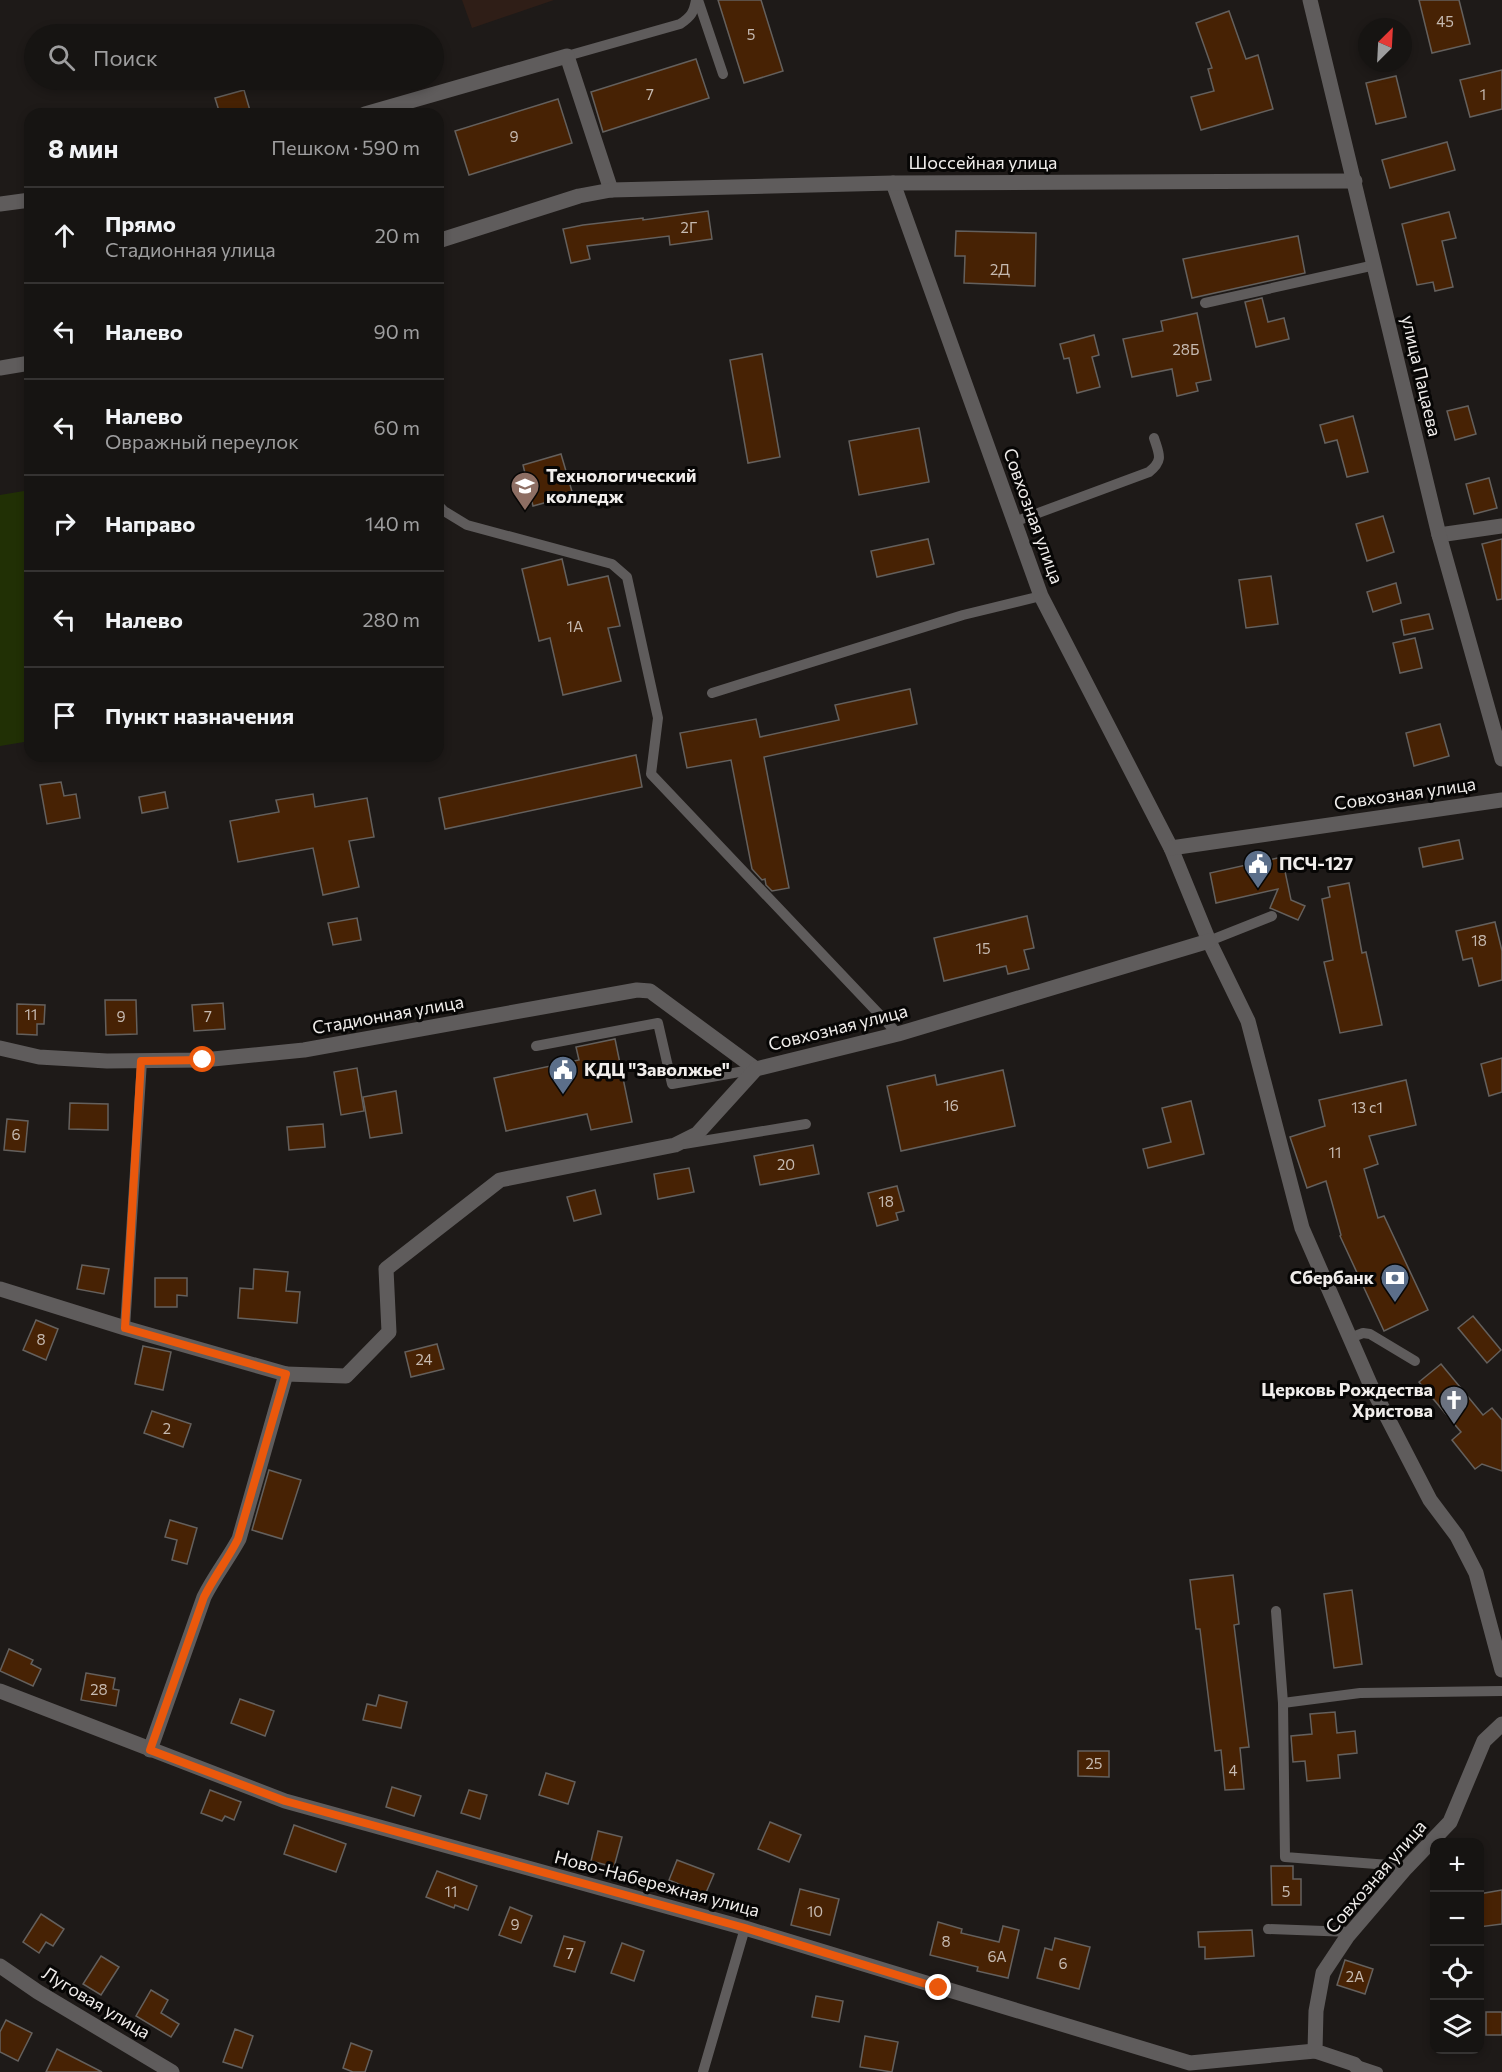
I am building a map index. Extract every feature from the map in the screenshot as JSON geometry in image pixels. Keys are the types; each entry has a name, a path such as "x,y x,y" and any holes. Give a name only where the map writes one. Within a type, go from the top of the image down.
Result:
{"street":[{"name":"улица Пацаева","path":"1310,0 1439,535 1502,759"},
{"path":"386,108 567,56 611,190"},
{"name":"Шоссейная улица","path":"444,239 579,196 611,190 892,183 1355,182"},
{"name":"Совхозная улица","path":"892,183 1041,596 1171,848 1209,941 1248,1021 1302,1228 1371,1386 1430,1500 1457,1536 1476,1573 1502,1670"},
{"path":"0,204 24,201"},
{"path":"0,368 24,364"},
{"path":"1439,535 1502,526"},
{"name":"Совхозная улица","path":"1171,848 1502,800"},
{"name":"Совхозная улица","path":"286,1374 346,1376 389,1332 386,1269 500,1180 675,1145 697,1134 756,1069 898,1034 1209,941"},
{"name":"Стадионная улица","path":"0,1048 39,1057 141,1061 203,1060 304,1050 637,990 650,991 756,1069"},
{"path":"0,1289 286,1374 238,1539 230,1555 213,1578 204,1597 150,1750"},
{"name":"Ново-Набережная улица","path":"0,1691 285,1801 745,1928 1190,2062 1315,2051"},
{"name":"Совхозная улица","path":"1315,2051 1316,2011 1323,1973 1351,1932 1406,1868 1450,1822 1484,1742 1502,1724"},
{"name":"Луговая улица","path":"0,1966 38,1992 172,2072"},
{"path":"1315,2051 1357,2068"}],"lane":[{"path":"567,56 680,24 688,19 697,0"},
{"path":"697,0 723,74"},
{"path":"1206,303 1375,265"},
{"path":"1014,522 1149,472 1157,466 1160,457 1154,438"},
{"path":"444,511 467,525 612,564 627,577 658,718 651,774 898,1034"},
{"path":"712,693 963,615 1041,596"},
{"path":"1209,941 1272,916"},
{"path":"536,1046 658,1023 672,1084 756,1069"},
{"path":"125,1328 141,1061"},
{"path":"675,1145 806,1124"},
{"path":"1350,1338 1363,1333 1370,1334 1415,1361"},
{"path":"1276,1611 1283,1702 1285,1857 1406,1868"},
{"path":"1283,1702 1360,1692 1502,1691"},
{"path":"703,2072 745,1928"},
{"path":"1268,1929 1351,1932"},
{"path":"1357,2068 1378,2072"}],"shaded area":[{"path":"462,0 554,0 472,28"}],"green space":[{"path":"24,491 24,742 0,746 0,495"}],"building":[{"path":"718,0 761,0 783,71 744,83"},
{"path":"1419,0 1459,0 1470,44 1432,53"},
{"path":"1229,11 1246,59 1258,55 1273,109 1201,130 1191,97 1214,91 1208,69 1212,68 1196,23"},
{"path":"696,59 709,98 603,132 591,92"},
{"path":"1502,70 1502,109 1470,117 1460,80"},
{"path":"1396,76 1406,117 1376,124 1366,83"},
{"path":"244,90 249,108 218,108 215,98"},
{"path":"558,99 572,143 469,175 455,131"},
{"path":"1447,142 1455,170 1390,188 1382,160"},
{"path":"708,211 712,239 670,245 669,236 587,246 590,259 571,263 563,229"},
{"path":"1449,212 1456,238 1442,241 1453,287 1435,291 1433,282 1417,285 1402,224"},
{"path":"956,231 1036,233 1035,286 964,283 965,256 955,256"},
{"path":"1298,236 1305,273 1192,298 1183,259"},
{"path":"1262,298 1268,322 1284,318 1289,339 1256,347 1245,302"},
{"path":"1197,313 1211,380 1196,383 1198,391 1177,396 1172,369 1132,377 1123,339 1163,331 1161,321"},
{"path":"1094,335 1099,355 1092,357 1100,387 1077,393 1069,358 1064,359 1060,344"},
{"path":"762,354 780,457 748,463 730,360"},
{"path":"1468,406 1476,434 1455,440 1447,411"},
{"path":"1353,416 1368,472 1347,477 1337,440 1325,443 1320,425"},
{"path":"919,428 929,482 859,495 849,441"},
{"path":"561,454 573,495 533,506 523,465"},
{"path":"1489,478 1497,508 1474,514 1466,484"},
{"path":"1383,516 1394,552 1367,561 1356,524"},
{"path":"928,539 934,564 877,577 871,551"},
{"path":"1502,539 1502,599 1497,600 1482,544"},
{"path":"562,559 568,585 608,576 620,626 608,628 621,681 563,695 550,638 539,641 522,569"},
{"path":"1271,576 1278,624 1246,628 1239,580"},
{"path":"1396,583 1401,603 1373,612 1367,592"},
{"path":"1429,614 1433,629 1404,635 1401,620"},
{"path":"1415,638 1422,668 1400,673 1393,643"},
{"path":"910,689 917,724 764,757 789,888 772,891 766,885 765,879 762,880 752,869 731,760 687,768 680,733 756,719 760,737 839,720 835,705"},
{"path":"1440,724 1449,756 1414,766 1406,733"},
{"path":"636,755 642,787 445,829 439,798"},
{"path":"61,782 64,796 76,794 80,818 47,824 40,785"},
{"path":"165,792 168,808 142,813 139,797"},
{"path":"313,794 315,807 367,798 374,837 349,841 359,887 323,895 313,848 238,862 230,821 279,812 276,800"},
{"path":"1459,840 1463,859 1423,867 1419,848"},
{"path":"1282,857 1291,900 1305,906 1298,920 1270,908 1278,889 1216,903 1210,873"},
{"path":"1349,883 1362,953 1366,952 1382,1025 1340,1033 1324,962 1333,960 1322,899 1330,897 1328,887"},
{"path":"1027,916 1034,948 1024,950 1029,969 1008,974 1006,966 944,981 934,938"},
{"path":"357,918 361,940 333,945 328,923"},
{"path":"1495,922 1502,951 1502,980 1479,986 1472,958 1463,960 1456,931"},
{"path":"105,1000 136,1000 137,1034 106,1035"},
{"path":"223,1003 225,1029 194,1031 192,1005"},
{"path":"17,1004 45,1005 44,1024 37,1024 37,1035 17,1034"},
{"name":"КДЦ \"Заволжье\"","path":"615,1039 632,1122 591,1130 587,1114 506,1131 494,1078 579,1060 576,1047"},
{"path":"1502,1058 1502,1092 1489,1096 1481,1064"},
{"path":"357,1068 364,1111 341,1115 334,1072"},
{"path":"1003,1070 1015,1126 901,1151 887,1086 935,1075 937,1085"},
{"path":"1406,1080 1416,1125 1369,1136 1378,1164 1364,1169 1378,1218 1384,1216 1428,1310 1384,1331 1340,1236 1326,1181 1307,1188 1290,1137 1325,1126 1319,1100"},
{"path":"396,1091 402,1133 370,1138 363,1097"},
{"path":"1191,1101 1204,1154 1148,1168 1143,1149 1171,1142 1162,1108"},
{"path":"70,1103 108,1104 108,1130 69,1129"},
{"path":"7,1119 28,1121 25,1152 4,1150"},
{"path":"323,1124 325,1147 289,1150 287,1127"},
{"path":"813,1145 819,1174 760,1185 754,1156"},
{"path":"689,1168 694,1192 658,1199 654,1174"},
{"path":"897,1186 904,1211 896,1213 898,1220 877,1226 868,1193"},
{"path":"595,1190 601,1214 574,1221 567,1197"},
{"path":"82,1265 109,1269 104,1294 77,1289"},
{"path":"254,1269 288,1272 286,1291 300,1292 297,1323 238,1318 240,1288 253,1289"},
{"path":"155,1278 187,1278 187,1296 177,1295 177,1307 155,1307"},
{"path":"1473,1316 1501,1350 1487,1363 1458,1328"},
{"path":"36,1320 58,1329 46,1360 23,1350"},
{"path":"437,1344 444,1369 411,1377 405,1352"},
{"path":"143,1346 171,1352 163,1390 135,1384"},
{"path":"1441,1364 1483,1415 1492,1408 1502,1420 1502,1471 1482,1464 1475,1469 1452,1440 1461,1432 1419,1382"},
{"path":"152,1411 191,1424 183,1447 144,1433"},
{"path":"269,1470 301,1480 282,1539 252,1530"},
{"path":"170,1520 197,1528 187,1564 172,1560 177,1540 165,1537"},
{"path":"1233,1575 1239,1624 1234,1625 1249,1747 1240,1748 1244,1789 1225,1790 1221,1750 1215,1751 1200,1629 1196,1629 1190,1580"},
{"path":"1352,1590 1362,1664 1334,1668 1324,1594"},
{"path":"9,1649 33,1660 31,1664 41,1669 33,1686 0,1671"},
{"path":"86,1673 115,1678 113,1689 119,1690 116,1706 81,1700"},
{"path":"379,1695 407,1702 401,1728 363,1720 367,1704 376,1706"},
{"path":"240,1699 274,1711 265,1736 231,1723"},
{"path":"1335,1712 1337,1733 1355,1731 1357,1753 1338,1755 1340,1778 1307,1781 1305,1761 1293,1762 1291,1736 1312,1734 1310,1714"},
{"path":"1078,1751 1109,1751 1109,1777 1078,1776"},
{"path":"546,1773 575,1782 568,1804 539,1795"},
{"path":"392,1787 421,1796 414,1816 386,1807"},
{"path":"210,1790 241,1802 234,1820 225,1816 222,1821 201,1813"},
{"path":"469,1790 487,1795 480,1819 461,1813"},
{"path":"770,1822 801,1835 789,1862 758,1849"},
{"path":"294,1825 346,1844 336,1872 284,1854"},
{"path":"598,1831 622,1837 614,1867 591,1861"},
{"path":"677,1860 714,1874 705,1895 669,1880"},
{"path":"1271,1866 1293,1866 1293,1879 1301,1879 1301,1905 1272,1905"},
{"path":"437,1871 477,1886 468,1910 455,1905 454,1908 426,1897"},
{"path":"800,1889 839,1899 830,1935 791,1925"},
{"path":"1502,1890 1502,1924 1484,1926 1484,1893"},
{"path":"510,1907 532,1916 521,1943 499,1935"},
{"path":"41,1914 64,1929 53,1946 46,1942 39,1953 23,1942"},
{"path":"938,1922 962,1929 961,1933 999,1942 1003,1926 1019,1930 1008,1978 977,1971 978,1967 930,1955"},
{"path":"1252,1930 1254,1956 1205,1959 1205,1947 1199,1947 1198,1932"},
{"path":"564,1936 585,1942 575,1972 554,1966"},
{"path":"1055,1938 1090,1947 1079,1989 1037,1978 1045,1948 1052,1950"},
{"path":"622,1943 644,1951 634,1981 611,1973"},
{"path":"101,1956 119,1967 101,1995 83,1984"},
{"path":"1345,1960 1373,1969 1365,1994 1337,1985"},
{"path":"151,1990 168,2000 161,2013 179,2024 171,2037 136,2016"},
{"path":"816,1996 843,2001 839,2022 812,2017"},
{"path":"1486,2012 1502,2012 1502,2035 1486,2035"},
{"path":"6,2020 32,2033 18,2061 0,2052 0,2032"},
{"path":"235,2029 253,2036 242,2068 223,2062"},
{"path":"865,2036 898,2042 892,2072 860,2067"},
{"path":"351,2043 372,2051 365,2072 353,2072 343,2068"},
{"path":"57,2049 102,2072 46,2072"}],"place":[{"name":"Технологический колледж","path":"525,512"},
{"name":"ПСЧ-127","path":"1258,890"},
{"name":"КДЦ \"Заволжье\"","path":"563,1096"},
{"name":"Сбербанк","path":"1395,1304"},
{"name":"Церковь Рождества Христова","path":"1454,1426"}],"route":[{"path":"203,1060 141,1061 125,1328 286,1374 238,1539 230,1555 213,1578 204,1597 150,1750 285,1801 745,1928 939,1988"}]}
